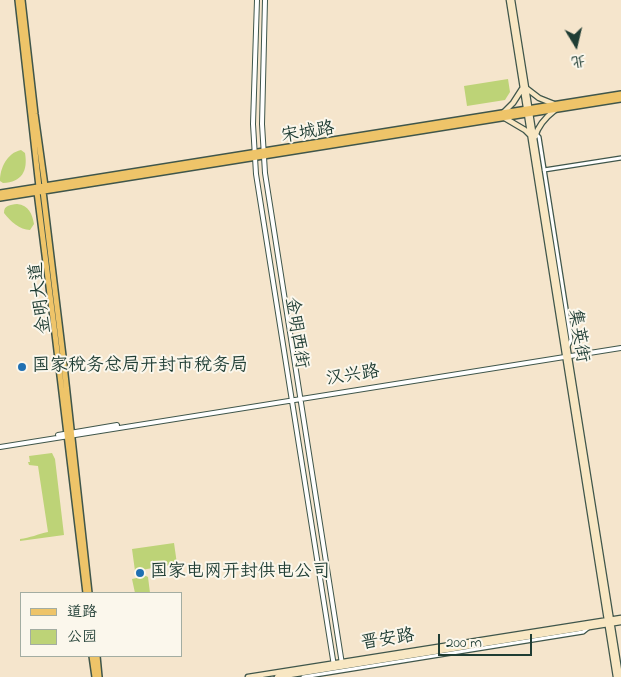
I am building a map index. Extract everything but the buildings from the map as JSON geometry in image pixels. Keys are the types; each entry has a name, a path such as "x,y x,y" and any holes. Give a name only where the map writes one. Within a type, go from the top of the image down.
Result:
{"main road":[{"name":"金明大道","path":"18,0 88,592"},
{"name":"金明大道","path":"22,0 35,114 41,189"},
{"name":"集英街","path":"510,0 568,347 567,356"},
{"path":"524,88 556,107 543,120 533,135 503,115 524,88"},
{"name":"宋城路","path":"556,107 621,94"},
{"name":"宋城路","path":"0,198 41,189 528,111 621,99"},
{"name":"集英街","path":"533,135 618,677"},
{"name":"宋城路","path":"0,193 41,189"},
{"name":"晋安路","path":"342,664 589,627 621,618"},
{"name":"晋安路","path":"277,677 342,664 609,622 621,622"},
{"path":"92,657 95,677"},
{"path":"97,657 99,677"},
{"name":"晋安路","path":"248,677 334,666"}],"street":[{"name":"金明西街","path":"257,0 253,124 256,174 334,666"},
{"name":"金明西街","path":"266,0 262,124 265,173 342,664"},
{"path":"533,135 539,137 571,340 568,347"},
{"path":"544,170 621,158"},
{"name":"汉兴路","path":"0,446 621,347"},
{"path":"303,677 583,632 589,627"}],"green space":[{"path":"508,79 510,92 505,100 467,106 464,86"},
{"path":"21,150 25,153 26,159 26,165 22,174 15,180 3,183 0,181 0,176 5,162 12,154"},
{"path":"17,204 27,208 31,214 34,224 30,230 16,225 4,213 6,207"},
{"path":"52,453 55,459 64,535 20,541 20,539 48,532 38,466 29,465 28,462 30,462 29,456"},
{"path":"174,543 177,564 135,571 132,549"},
{"path":"148,577 150,592 135,592 132,579"}],"place":[{"name":"国家税务总局开封市税务局","path":"22,367"},
{"name":"国家电网开封供电公司","path":"140,573"}]}
